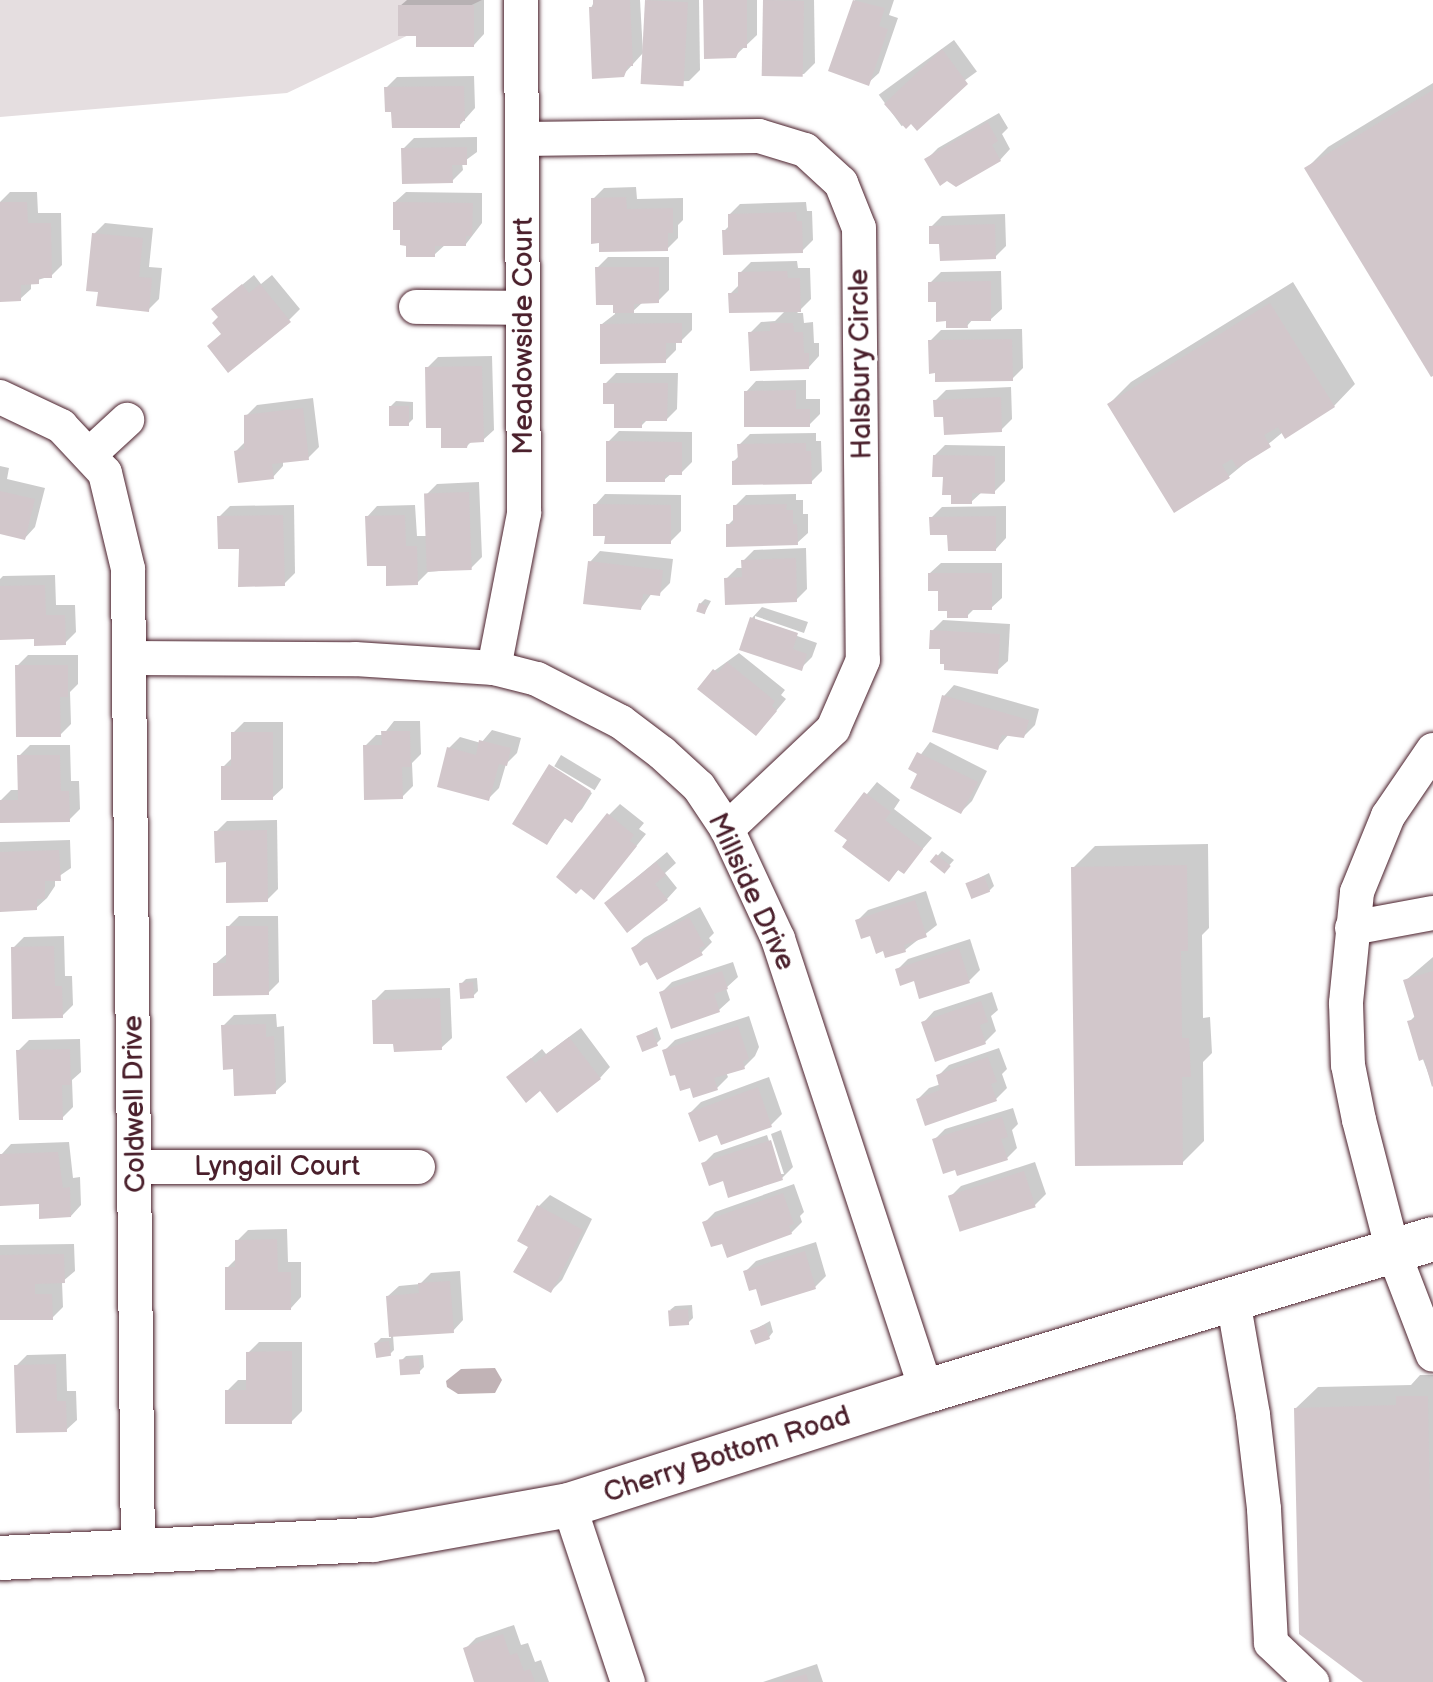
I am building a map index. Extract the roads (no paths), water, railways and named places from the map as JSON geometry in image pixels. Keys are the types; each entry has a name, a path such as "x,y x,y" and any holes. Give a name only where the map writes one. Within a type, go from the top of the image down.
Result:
{"main road":[{"name":"Cherry Bottom Road","path":"0,1558 373,1540 569,1505 927,1391 1413,1245"}],"street":[{"name":"Meadowside Court","path":"494,668 524,513 521,0"},
{"name":"Halsbury Circle","path":"523,139 759,136 805,150 841,183 859,228 863,660 833,729 727,829"},
{"path":"416,307 523,308"},
{"name":"Coldwell Drive","path":"0,397 61,426 105,473 128,569 138,1551"},
{"path":"89,455 127,420"},
{"name":"Millside Drive","path":"130,658 355,659 494,668 537,679 621,722 699,787 727,829 778,939 927,1391"},
{"path":"1433,750 1388,816 1357,892 1346,1003 1348,1065 1413,1245 1433,1355"},
{"path":"1352,928 1433,913"},
{"name":"Lyngail Court","path":"136,1167 418,1167"},
{"path":"1233,1300 1253,1415 1264,1509 1271,1643 1312,1682"},
{"path":"569,1505 628,1682"}]}
